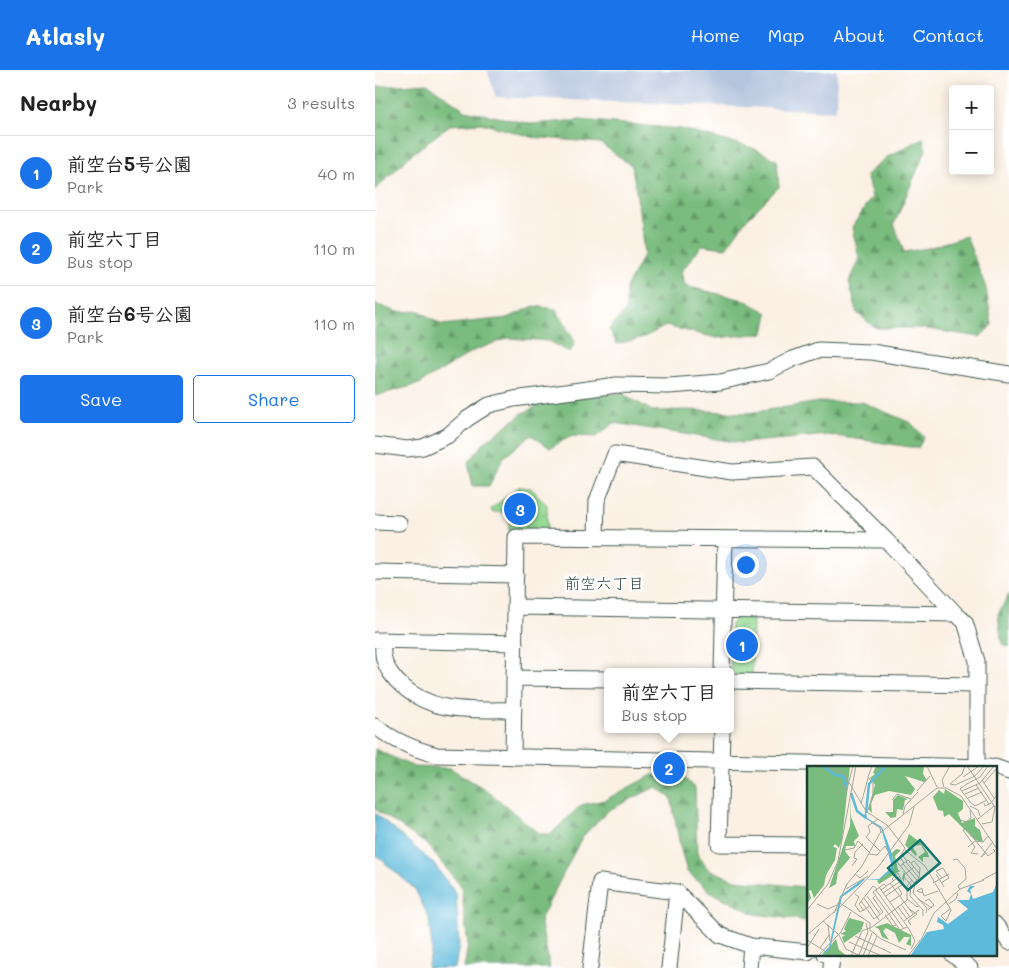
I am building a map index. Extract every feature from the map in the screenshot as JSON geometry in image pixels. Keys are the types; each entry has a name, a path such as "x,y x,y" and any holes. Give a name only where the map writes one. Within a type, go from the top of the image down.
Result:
{"street":[{"path":"375,445 407,448 423,447 447,436 467,419 489,405 514,399 617,386 669,386 720,382 769,371 793,359 818,350 871,352 1009,374"},
{"path":"375,726 397,742 437,755 894,766 983,766 977,660 965,622 813,467 732,472 615,454 597,501 596,537"},
{"path":"375,522 399,523"},
{"path":"513,757 516,537 886,540"},
{"path":"722,668 725,539"},
{"path":"375,572 516,575"},
{"path":"515,607 956,614"},
{"path":"514,710 445,708 419,699 397,682 389,671 379,640 515,643"},
{"path":"514,678 604,679"},
{"path":"734,681 977,684"},
{"path":"721,733 719,844 807,845"},
{"path":"997,768 1009,772"},
{"path":"590,968 600,882 677,892 720,935 751,946 807,952"},
{"path":"669,968 677,892"},
{"path":"997,927 1009,942"},
{"path":"749,968 751,946"},
{"path":"955,956 971,968"}],"shaded area":[{"path":"487,70 837,70 836,111 496,97"}],"green space":[{"path":"427,83 465,110 531,124 580,120 681,129 753,148 777,160 779,187 746,220 726,248 702,245 681,272 685,286 744,300 768,313 764,333 717,338 666,326 644,337 617,344 609,329 626,310 626,288 644,254 632,166 600,143 532,137 481,123 450,125 412,154 375,190 375,87"},
{"path":"923,138 926,150 894,224 904,252 928,248 966,236 986,288 992,325 980,337 920,328 876,328 857,313 849,281 859,258 852,227 872,197 866,175 887,157"},
{"path":"375,304 397,312 420,311 441,325 508,318 534,306 556,309 575,342 570,353 549,341 508,338 475,350 419,384 375,396"},
{"path":"622,393 652,411 688,410 748,413 819,402 862,402 911,423 924,437 918,448 828,435 741,443 614,423 596,437 571,436 550,448 531,435 503,458 489,486 473,486 468,463 485,442 523,413 548,401"},
{"path":"519,487 531,488 547,505 547,531 509,531 509,513 492,512 491,509"},
{"path":"1009,594 1009,647 1002,644 998,614"},
{"path":"738,617 753,617 752,677 737,677 734,674 734,668 730,668 731,624"},
{"path":"375,749 414,767 450,768 488,791 539,834 551,834 581,805 605,800 652,775 683,777 695,788 697,854 708,869 735,880 805,887 807,889 807,921 755,914 712,893 687,872 671,797 656,787 609,810 582,837 540,920 550,968 464,968 468,945 461,886 426,844 375,809"}],"water":[{"path":"375,813 433,863 456,894 459,945 455,968 427,968 432,949 429,918 415,889 375,854"}],"place":[{"name":"前空台6号公園","path":"520,509"},
{"name":"前空台5号公園","path":"742,645"},
{"name":"前空六丁目","path":"669,768"}],"district":[{"name":"前空六丁目","path":"604,582"}]}
